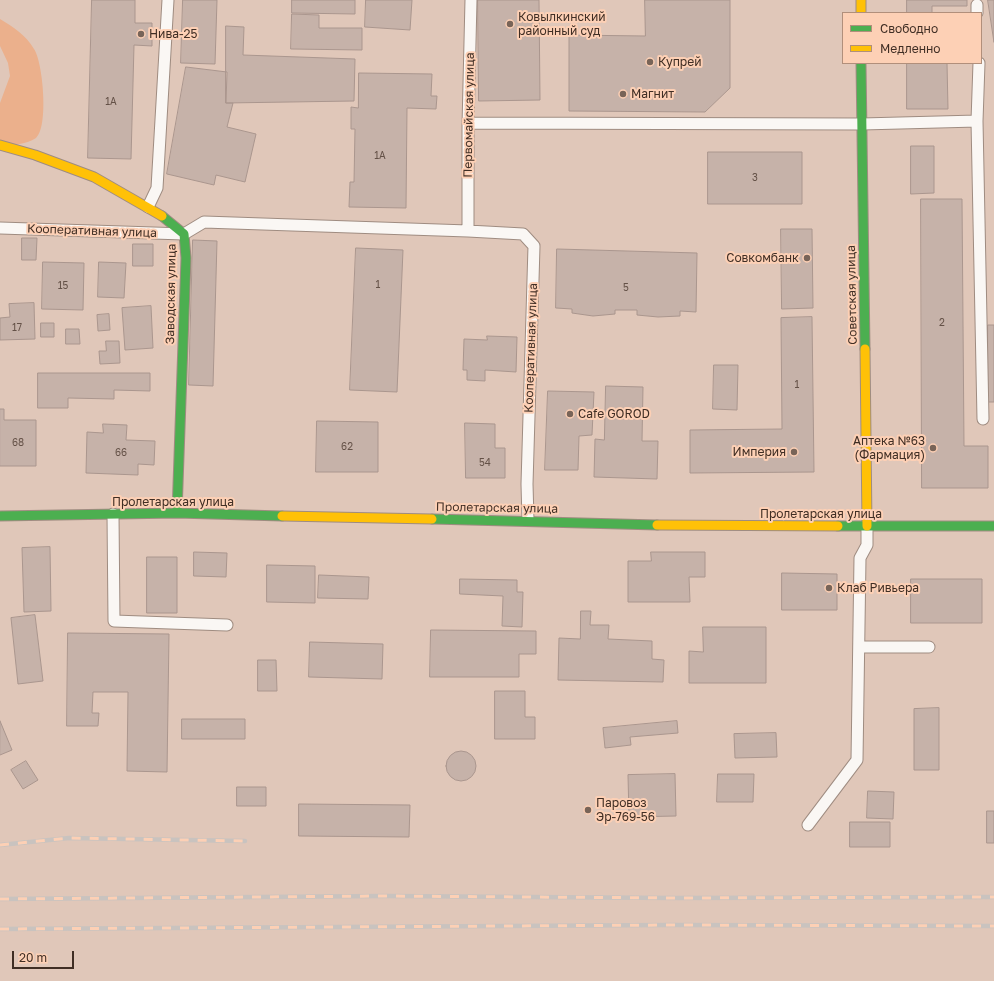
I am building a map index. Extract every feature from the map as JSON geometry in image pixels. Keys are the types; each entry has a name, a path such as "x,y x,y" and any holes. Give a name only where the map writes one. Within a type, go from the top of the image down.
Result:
{"street":[{"path":"860,0 861,12"},
{"name":"Советская улица","path":"861,64 867,526"},
{"name":"Заводская улица","path":"0,145 36,155 94,177 167,219 184,234 186,258 177,513"},
{"name":"Пролетарская улица","path":"0,516 177,513 528,520 674,525 994,526"}],"lane":[{"path":"148,207 157,188 168,0"},
{"name":"Первомайская улица","path":"468,231 468,123 471,0"},
{"path":"979,64 977,121 983,419"},
{"path":"468,123 862,124 977,121"},
{"name":"Кооперативная улица","path":"0,228 184,234 204,222 523,234 534,246 527,484 528,520"},
{"path":"113,514 114,620 227,625"},
{"path":"808,825 858,760 860,558 867,545 867,526"},
{"path":"859,647 929,647"}],"shaded area":[{"path":"0,19 23,35 34,49 40,67 42,80 43,108 40,132 36,138 14,145 0,146 0,103 10,76 8,63 0,46"}],"building":[{"path":"92,0 135,0 135,23 152,23 152,46 134,45 131,159 88,158"},
{"path":"183,0 217,0 215,64 181,63"},
{"path":"292,0 355,0 355,14 292,13"},
{"path":"366,0 412,0 410,30 365,27"},
{"path":"478,0 539,0 540,100 479,101"},
{"name":"Купрей","path":"645,0 730,0 730,88 705,112 569,111 569,35 645,36"},
{"path":"907,0 967,0 967,6 932,6 932,12 907,12"},
{"path":"988,0 994,0 994,42"},
{"path":"292,14 319,15 319,28 362,28 362,50 291,49"},
{"path":"226,26 244,27 243,55 355,59 354,101 226,103"},
{"path":"907,64 947,64 948,109 907,109"},
{"path":"186,67 227,72 226,103 233,103 227,127 256,134 245,182 216,175 214,185 167,174"},
{"path":"359,73 432,74 431,96 437,96 436,109 407,108 406,208 349,207 350,182 354,182 355,129 351,129 351,107 358,108"},
{"path":"911,146 934,146 934,193 911,194"},
{"path":"708,152 802,152 802,204 708,204"},
{"path":"921,199 962,199 964,446 988,446 988,488 922,488"},
{"path":"781,229 812,229 813,308 782,309"},
{"path":"22,238 37,238 36,260 22,260"},
{"path":"193,240 217,241 213,386 189,385"},
{"path":"133,244 153,244 153,266 133,266"},
{"path":"356,248 403,250 397,392 350,390"},
{"path":"557,249 697,253 696,312 680,311 680,316 658,317 637,315 637,310 615,310 615,314 593,316 572,313 572,309 556,308"},
{"path":"43,262 84,263 83,310 42,309"},
{"path":"99,262 126,263 124,298 98,297"},
{"path":"34,303 35,339 0,340 0,318 10,317 9,304"},
{"path":"151,306 153,348 125,350 122,308"},
{"path":"109,314 110,330 98,331 97,315"},
{"path":"812,317 814,472 690,473 690,430 782,429 781,318"},
{"path":"41,323 54,323 54,337 41,337"},
{"path":"988,325 994,325 994,402 988,402"},
{"path":"66,329 79,329 80,344 66,344"},
{"path":"487,336 517,337 516,372 485,370 485,381 467,380 467,370 463,370 464,339 487,340"},
{"path":"106,341 119,341 120,363 100,364 99,351 106,351"},
{"path":"714,365 738,365 737,410 713,409"},
{"path":"38,373 150,373 150,391 114,390 114,399 68,398 68,408 38,408"},
{"path":"606,386 643,387 642,441 658,441 657,479 594,477 595,439 604,440"},
{"name":"Cafe GOROD","path":"548,391 594,392 592,435 579,436 578,470 545,470"},
{"path":"0,409 4,409 4,420 36,420 36,466 0,466"},
{"path":"317,421 378,422 378,472 316,472"},
{"path":"465,423 495,424 495,448 505,448 505,478 466,478"},
{"path":"103,424 127,425 126,440 155,441 154,465 138,464 138,475 86,473 87,432 103,433"},
{"path":"50,547 51,611 24,612 22,548"},
{"path":"194,552 227,553 226,577 194,576"},
{"path":"651,552 705,552 705,577 689,577 690,602 628,602 628,561 651,561"},
{"path":"147,557 177,557 177,613 147,613"},
{"path":"267,565 315,566 315,603 267,602"},
{"path":"782,573 837,574 837,610 782,610"},
{"path":"319,575 369,577 368,599 318,598"},
{"path":"460,579 517,580 517,592 523,592 522,627 502,626 503,596 460,594"},
{"path":"911,579 982,579 982,623 911,623"},
{"path":"581,611 591,611 590,625 609,625 608,639 652,641 652,659 664,660 663,682 558,680 559,638 580,639"},
{"path":"35,615 43,681 18,684 11,618"},
{"path":"703,627 766,627 766,683 689,683 689,651 703,652"},
{"path":"431,630 536,631 536,654 519,654 519,677 430,677"},
{"path":"68,633 169,634 167,772 127,771 128,692 93,692 92,713 99,713 98,726 67,726"},
{"path":"310,642 383,644 382,679 309,677"},
{"path":"258,660 276,660 277,691 258,691"},
{"path":"495,691 525,691 525,717 535,717 535,739 495,739"},
{"path":"939,708 939,770 914,770 914,709"},
{"path":"182,719 245,719 245,739 182,739"},
{"path":"0,721 12,750 0,755"},
{"path":"677,721 678,733 630,737 631,745 605,748 603,728"},
{"path":"776,733 777,757 735,758 734,734"},
{"path":"461,751 472,755 476,766 472,777 461,781 450,777 446,766 450,755"},
{"path":"26,761 38,780 23,789 11,770"},
{"path":"675,774 676,816 629,817 628,775"},
{"path":"718,774 754,774 753,802 717,802"},
{"path":"237,787 266,787 266,806 237,806"},
{"path":"868,791 894,792 893,819 867,818"},
{"path":"299,804 410,805 409,837 299,836"},
{"path":"987,811 994,811 994,843 987,843"},
{"path":"850,822 890,822 890,847 850,847"}],"railway":[{"path":"0,845 69,838 245,841"},
{"path":"0,899 385,896 676,898 994,897"},
{"path":"0,929 672,925 994,926"}],"traffic: fast":[{"path":"861,64 865,349"},
{"path":"162,216 184,234 186,258 177,513"},
{"path":"0,516 177,513 282,516"},
{"path":"432,519 657,525"},
{"path":"838,526 994,526"}],"traffic: slow":[{"path":"861,0 861,12"},
{"path":"0,145 35,155 94,177 162,216"},
{"path":"865,349 867,526"},
{"path":"282,516 432,519"},
{"path":"657,525 838,526"}],"place":[{"name":"Ковылкинский районный суд","path":"510,24"},
{"name":"Нива-25","path":"141,34"},
{"name":"Купрей","path":"650,62"},
{"name":"Магнит","path":"623,94"},
{"name":"Совкомбанк","path":"807,258"},
{"name":"Cafe GOROD","path":"570,414"},
{"name":"Аптека №63 (Фармация)","path":"933,448"},
{"name":"Империя","path":"794,452"},
{"name":"Клаб Ривьера","path":"829,588"},
{"name":"Паровоз Эр-769-56","path":"588,810"}]}
